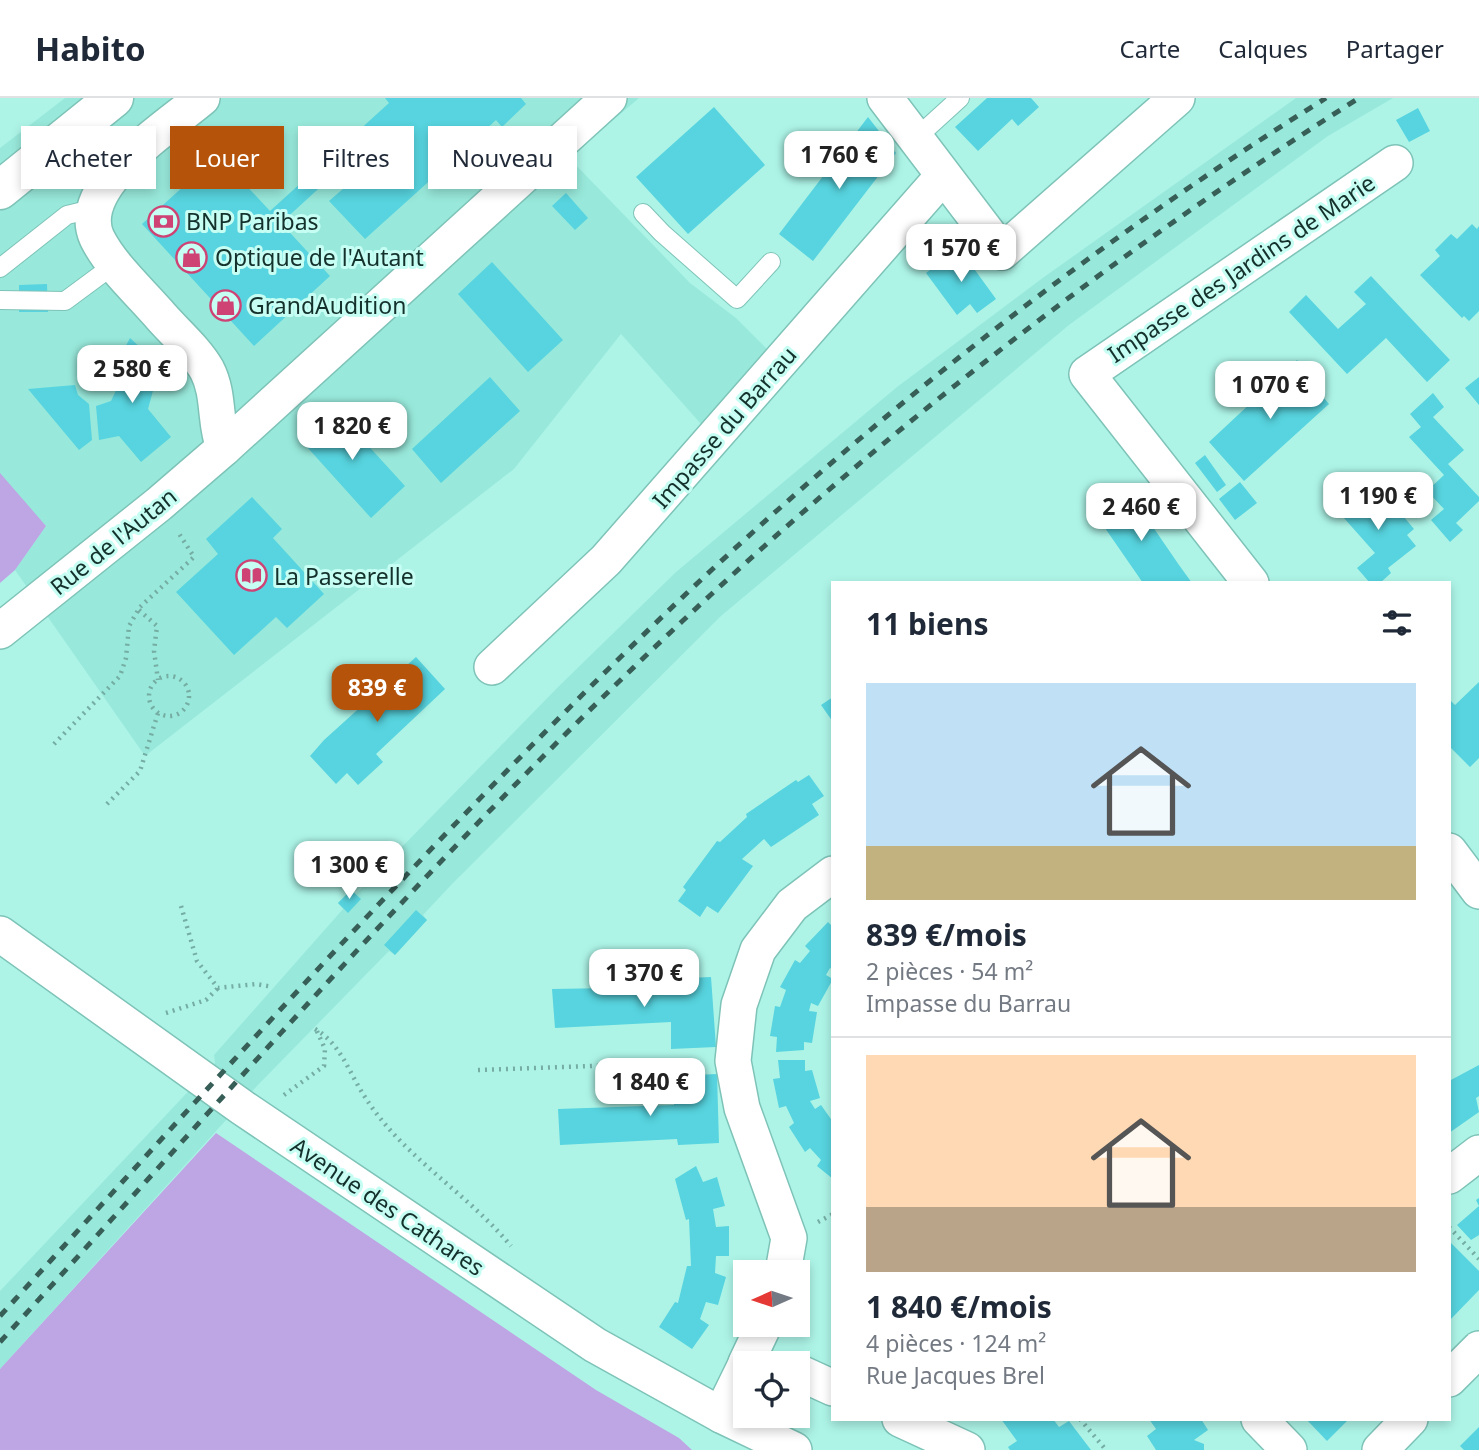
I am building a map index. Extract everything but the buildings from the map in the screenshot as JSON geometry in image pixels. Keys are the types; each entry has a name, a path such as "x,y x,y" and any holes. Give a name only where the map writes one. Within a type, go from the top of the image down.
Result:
{"main road":[{"path":"5,184 114,98"}],"street":[{"path":"202,98 109,177 92,209 96,237 115,264 206,369 217,404 217,430 224,448"},
{"name":"Rue de l'Autan","path":"0,631 159,504 224,448 607,98"},
{"path":"885,98 1002,252 1177,98"},
{"name":"Impasse des Jardins de Marie","path":"1249,581 1087,374 1395,163"},
{"name":"Impasse du Barrau","path":"492,667 606,560 943,176"},
{"path":"1460,851 1479,891"},
{"path":"785,1260 789,1238 742,1108 733,1061 738,1005 758,950 792,905 831,876"},
{"name":"Avenue des Cathares","path":"0,934 283,1135 595,1345 721,1415 794,1450"},
{"path":"1451,1174 1479,1153"},
{"path":"1451,1377 1479,1349"},
{"path":"810,1377 831,1387"},
{"path":"721,1415 733,1394"},
{"path":"904,1421 967,1450"},
{"path":"1261,1421 1289,1450"},
{"path":"1380,1450 1408,1421"}],"lane":[{"path":"915,139 960,98"},
{"path":"0,268 67,215 92,209"},
{"path":"643,212 662,233 737,299 771,262"},
{"path":"0,300 65,301 115,264"}],"path":[{"path":"54,744 120,676 126,657 129,626 139,610 194,557 159,504"},
{"path":"139,610 157,626 154,651 158,680 149,697 158,713 169,716 181,712 189,694 177,678 158,680"},
{"path":"107,804 140,771 158,713"},
{"path":"181,906 197,961 218,988"},
{"path":"128,1025 206,1000 218,988 256,984 273,987"},
{"path":"283,1135 283,1095 324,1066 325,1049 315,1029 328,1036 383,1125 471,1202 517,1253"},
{"path":"478,1070 733,1061"},
{"path":"1451,1229 1479,1259"},
{"path":"1082,1421 1106,1450"}],"shaded area":[{"path":"65,98 639,98 577,151 577,126 428,126 428,189 577,189 577,166 690,283 736,318 775,357 709,433 621,334 514,469 145,756 15,570 46,526 0,476 0,148 21,132 21,189 156,189 156,126 29,126"},
{"path":"1296,98 1393,98 1328,136 1069,325 721,616 453,883 423,915 427,920 395,955 389,951 256,1087 0,1369 0,1291 215,1063 214,1055 343,909 338,903 351,890 356,894 558,687 676,572 897,387 1044,277"},
{"path":"0,473 46,526 15,570 0,583"},
{"path":"216,1133 596,1390 679,1438 692,1450 0,1450 0,1369"}],"railway":[{"path":"0,1316 253,1039 510,767 688,592 762,524 837,458 995,329 1159,209 1326,98"},
{"path":"0,1342 432,871 611,689 704,601 859,464 1020,335 1187,212 1359,98"}],"place":[{"name":"BNP Paribas","path":"163,221"},
{"name":"Optique de l'Autant","path":"192,257"},
{"name":"GrandAudition","path":"225,305"},
{"name":"La Passerelle","path":"251,576"}]}
